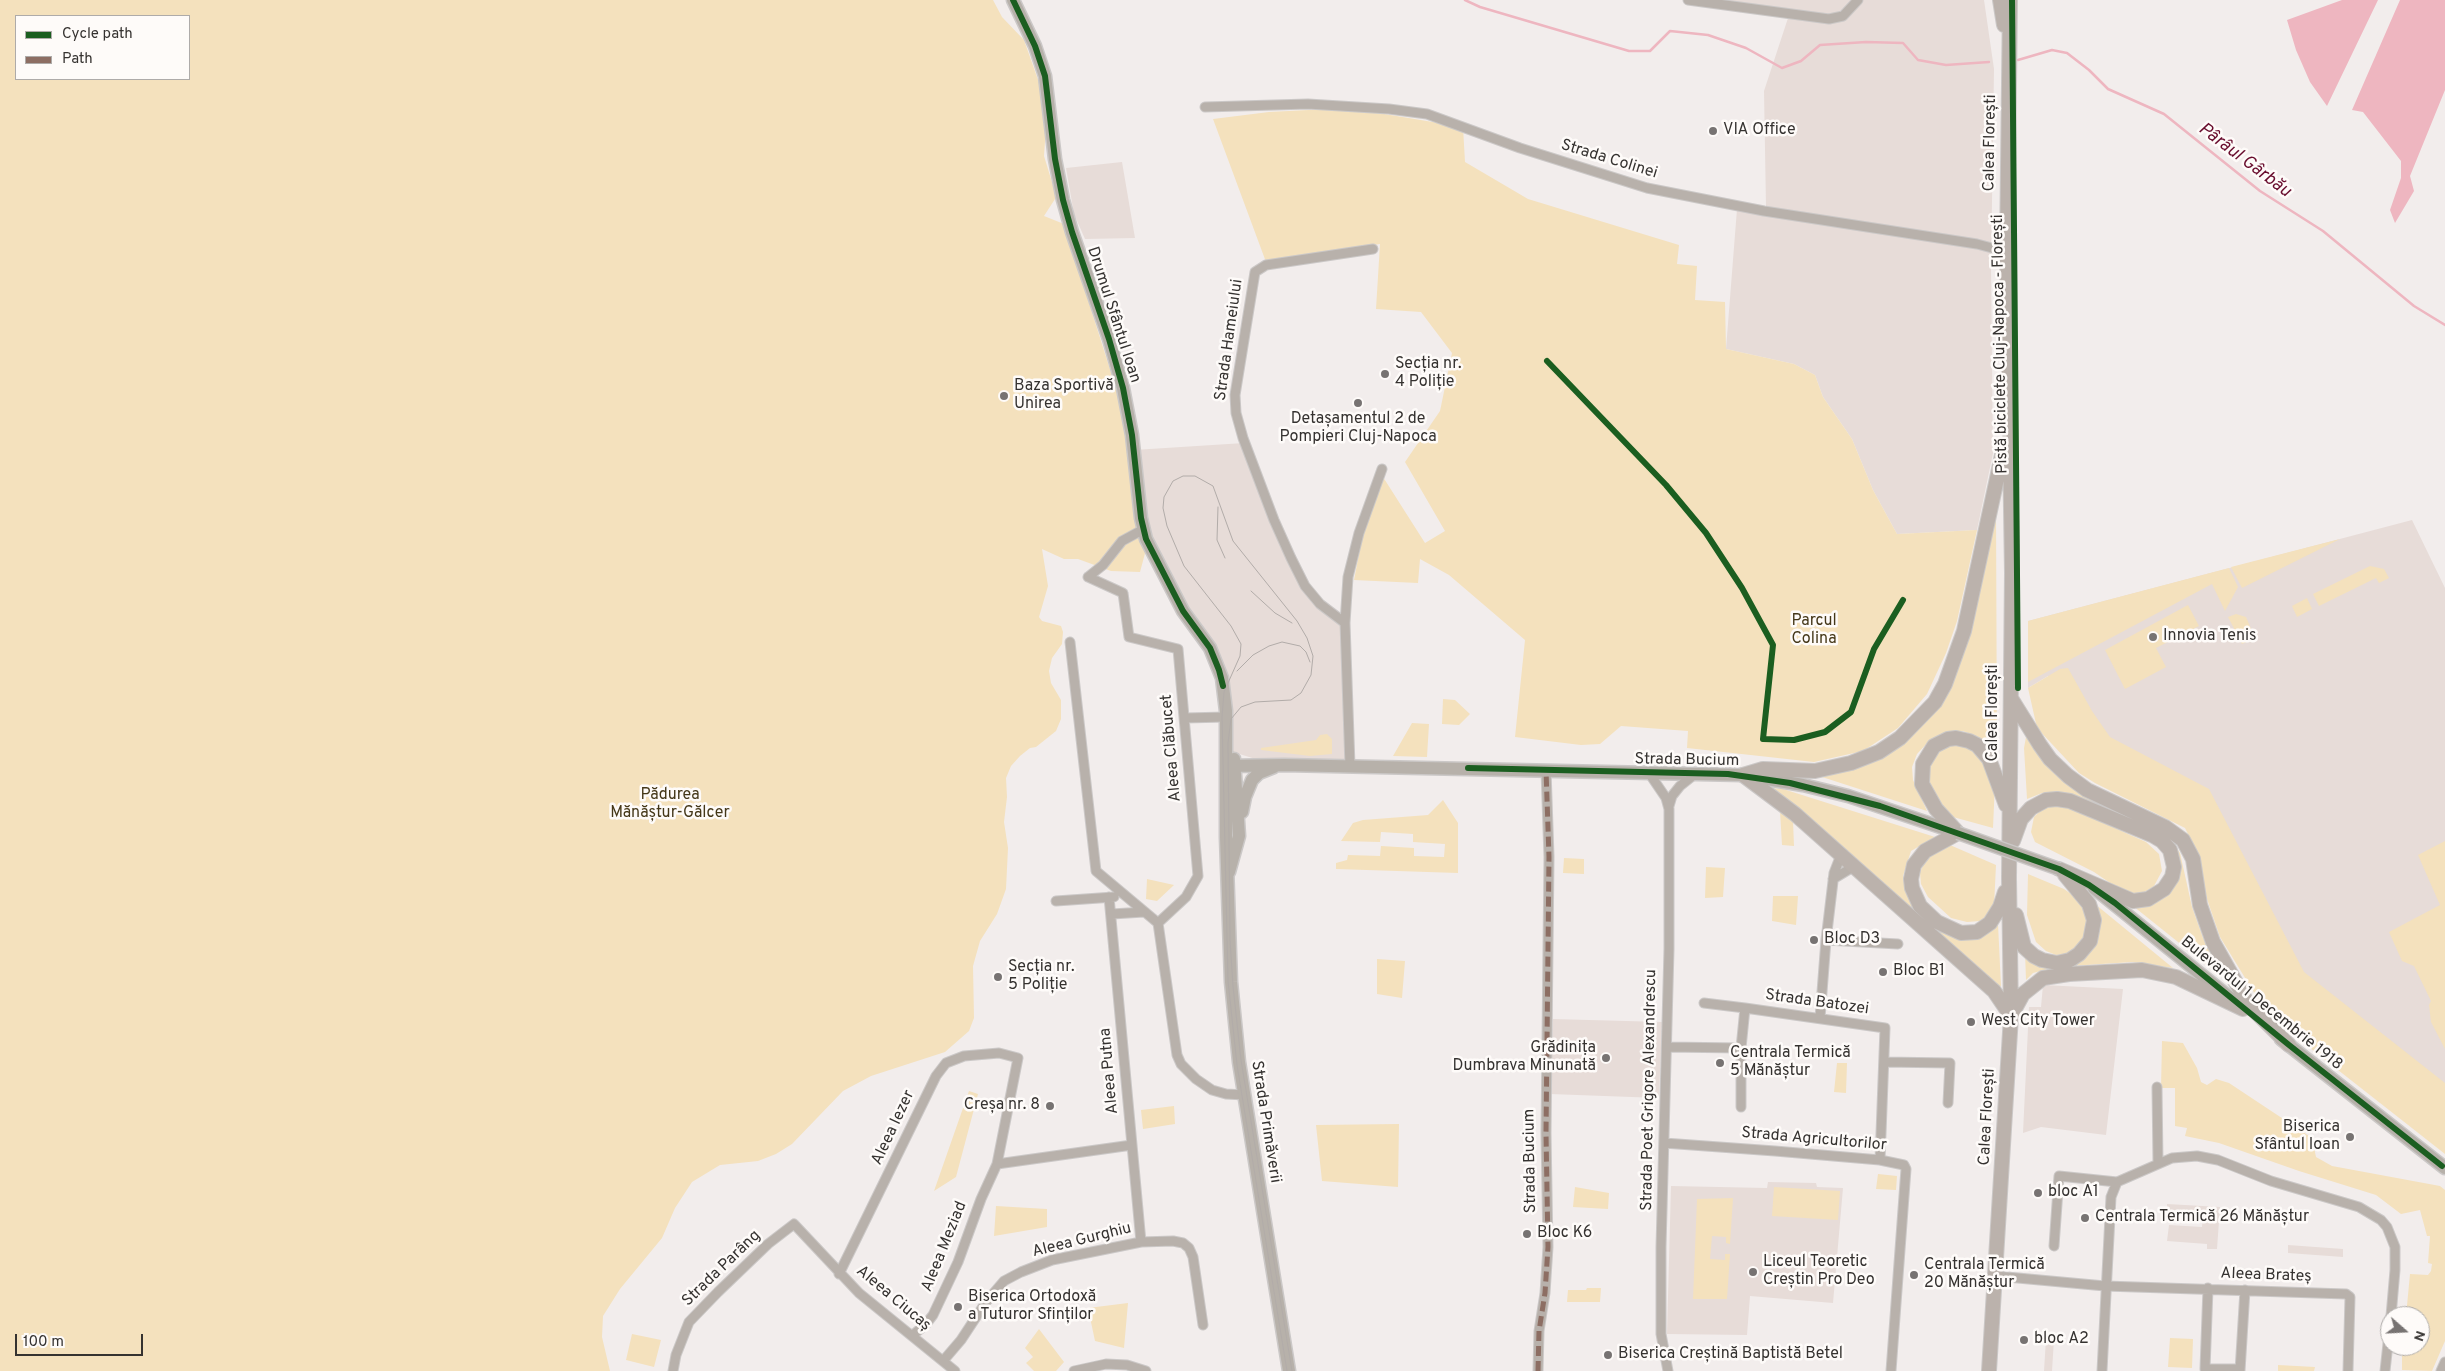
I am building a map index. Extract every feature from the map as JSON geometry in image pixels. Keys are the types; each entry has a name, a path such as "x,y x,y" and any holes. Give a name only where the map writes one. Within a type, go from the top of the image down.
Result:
{"main road":[{"name":"Drumul Sfântul Ioan","path":"1013,0 1035,46 1045,76 1055,159 1065,208 1117,363 1125,395 1144,528 1152,554 1172,590 1215,657 1222,678 1231,766"},
{"path":"2000,0 2009,61"},
{"path":"2009,61 2010,0"},
{"name":"Calea Florești","path":"1989,1371 2011,1016 2009,878 2012,700 2007,252 2009,61"},
{"path":"1743,775 1763,769 1826,769 1864,758 1900,738 1935,702 1945,684 1964,632 2010,421"},
{"path":"2012,700 2050,759 2068,776 2087,790 2165,827 2183,840 2193,859 2200,904 2213,942 2248,1004 2289,1045"},
{"path":"2009,878 1996,916 1977,932 1961,933 1936,922 1920,906 1912,888 1914,865 1926,851 1958,833 1936,809 1921,776 1923,764 1929,752 1940,742 1948,739 1969,741 1983,750 2001,787 2010,825"},
{"path":"1230,747 1262,762 1284,764"},
{"path":"1238,825 1245,796 1252,780 1259,774 1284,764"},
{"name":"Strada Bucium","path":"1231,766 1284,764 1743,775 1848,796 2059,869"},
{"name":"Strada Primăverii","path":"1227,877 1236,854 1239,836 1231,766"},
{"name":"Strada Primăverii","path":"1231,766 1227,877 1230,982 1239,1062 1289,1371"},
{"path":"1743,775 1795,814 1994,991 2011,1016 2024,994 2043,978 2069,974 2142,970 2176,977 2243,1009"},
{"path":"2010,854 2019,825 2026,813 2038,803 2057,798 2070,801 2152,835 2162,841 2170,850 2174,867 2172,876 2164,889 2148,899 2133,902 2059,869"},
{"path":"2009,878 2018,929 2024,947 2042,960 2065,962 2076,956 2087,945 2094,923 2089,904 2059,869"},
{"name":"Bulevardul 1 Decembrie 1918","path":"2059,869 2090,885 2115,903 2243,1009 2444,1168"}],"street":[{"path":"1688,0 1829,20 1843,16 1858,0"},
{"name":"Strada Colinei","path":"1205,107 1308,104 1389,109 1427,114 1520,148 1647,188 1764,211 1971,243 2007,252"},
{"name":"Strada Hameiului","path":"1345,623 1320,604 1305,586 1291,558 1274,520 1243,438 1236,413 1235,395 1255,272 1266,265 1373,249"},
{"path":"1350,766 1345,623 1352,558 1382,469"},
{"name":"Aleea Clăbucet","path":"1144,528 1122,541 1103,565 1088,577 1123,593 1128,637 1178,649 1198,876 1186,897 1158,924"},
{"path":"1070,642 1096,871 1158,924 1177,1055 1181,1064 1196,1079 1212,1090 1236,1096 1245,1095"},
{"path":"1185,718 1226,717"},
{"name":"Strada Bucium","path":"1538,1371 1539,1331 1548,1253 1546,1133 1549,857 1546,770"},
{"path":"1648,773 1666,798 1669,809"},
{"path":"1669,809 1672,796 1680,786 1695,774"},
{"name":"Strada Poet Grigore Alexandrescu","path":"1668,1371 1661,1334 1667,1047 1669,809"},
{"path":"1820,1018 1833,879 1841,856"},
{"path":"1833,879 1854,867"},
{"name":"Aleea Putna","path":"1110,897 1140,1242"},
{"path":"1056,901 1125,897"},
{"path":"1112,914 1144,912"},
{"path":"1826,940 1898,944"},
{"name":"Strada Batozei","path":"1704,1003 1885,1028 1884,1062"},
{"name":"Strada Batozei","path":"1741,1107 1741,1048 1745,1008"},
{"path":"1667,1047 1741,1048"},
{"name":"Aleea Iezer","path":"839,1274 936,1076 946,1063 964,1056 999,1053 1018,1058"},
{"name":"Aleea Meziad","path":"913,1335 926,1324 937,1307 958,1262 981,1198 997,1164 1018,1058"},
{"path":"1880,1160 1884,1062 1950,1063 1948,1103"},
{"path":"2158,1086 2158,1163"},
{"name":"Strada Agricultorilor","path":"1664,1143 1880,1160 1904,1165 1906,1169 1891,1371"},
{"path":"997,1164 1132,1145"},
{"path":"2054,1246 2059,1176 2117,1182 2158,1163 2190,1156 2208,1158 2271,1181 2359,1207 2372,1213 2387,1227 2395,1247 2392,1306"},
{"path":"2102,1371 2109,1205 2117,1182"},
{"name":"Aleea Ciucaș","path":"794,1224 839,1274 859,1293 956,1371"},
{"name":"Strada Parâng","path":"673,1371 676,1355 690,1322 768,1244 794,1224"},
{"name":"Aleea Gurghiu","path":"943,1361 961,1340 986,1302 1004,1281 1052,1260 1140,1242 1179,1242 1189,1248 1193,1256 1202,1326"},
{"name":"Aleea Brateș","path":"1996,1276 2105,1286 2346,1294 2350,1297 2348,1371"},
{"path":"2208,1288 2205,1369 2240,1370 2246,1290"},
{"path":"2385,1371 2387,1356"},
{"path":"2441,1371 2445,1362"},
{"path":"1074,1371 1106,1364 1127,1365 1146,1371"}],"shaded area":[{"path":"1721,0 1984,0 1994,69 1991,267 1993,453 1977,530 1897,534 1873,490 1852,439 1823,397 1815,375 1794,364 1726,349 1737,209 1749,211 1766,207 1764,91 1790,12"},
{"path":"2342,0 2378,0 2327,106 2310,82 2296,50 2287,20"},
{"path":"2400,0 2445,0 2445,90 2410,176 2414,191 2395,223 2390,210 2401,178 2401,161 2363,112 2352,110"},
{"path":"1122,162 1135,238 1085,239 1074,214 1066,168"},
{"path":"1244,443 1305,586 1345,623 1350,766 1262,761 1233,752 1226,743 1222,678 1152,554 1134,450"},
{"path":"2412,520 2445,588 2445,1117 2328,1030 2222,853 2107,766 2048,676 2028,688 2028,621"},
{"path":"2043,985 2123,989 2106,1135 2041,1127 2023,1133 2029,1007 2041,1007"},
{"name":"Grădinița Dumbrava Minunată","path":"1553,1019 1662,1022 1659,1098 1550,1094"},
{"name":"Liceul Teoretic Creștin Pro Deo","path":"1768,1182 1816,1183 1817,1187 1843,1188 1833,1303 1750,1296 1747,1335 1667,1334 1671,1186 1767,1188"},
{"path":"2167,1204 2220,1207 2217,1249 2207,1249 2207,1244 2167,1241 2169,1225 2202,1227 2203,1214 2167,1211"},
{"path":"2288,1245 2343,1249 2343,1257 2288,1253"},
{"path":"2046,1339 2054,1339 2052,1371 2044,1371"}],"green space":[{"name":"Pădurea Mănăștur-Gălcer","path":"0,0 993,0 1002,17 1024,40 1042,91 1046,127 1044,156 1055,192 1055,199 1044,216 1064,224 1121,404 1147,546 1140,572 1111,571 1078,559 1064,559 1042,549 1048,586 1039,617 1042,621 1061,626 1063,632 1062,644 1052,658 1049,671 1051,683 1061,700 1061,719 1056,731 1036,747 1030,748 1020,756 1011,766 1006,778 1007,797 1004,822 1008,848 1006,889 997,914 980,941 973,966 974,1018 969,1031 945,1052 871,1076 843,1091 792,1144 776,1154 758,1161 720,1165 692,1182 675,1208 662,1238 620,1289 603,1316 602,1337 610,1371 0,1371"},
{"name":"Parcul Colina","path":"1348,108 1463,127 1465,162 1528,199 1679,245 1677,264 1697,266 1695,300 1725,302 1726,349 1794,364 1815,375 1823,397 1852,439 1873,490 1897,534 1977,530 1957,621 1946,653 1927,694 1898,728 1863,751 1814,762 1687,748 1688,731 1621,726 1600,744 1581,745 1515,737 1525,640 1449,575 1420,559 1418,583 1354,580 1363,533 1383,477 1425,543 1445,531 1405,462 1440,411 1452,353 1421,312 1376,309 1380,244 1266,262 1213,119 1269,112"},
{"path":"1996,508 1997,765 1989,747 1978,737 1963,731 1949,732 1931,739 1917,754 1912,767 1913,780 1927,811 1819,776 1839,773 1878,760 1936,701"},
{"path":"2340,539 2242,588 2231,567"},
{"path":"2370,566 2384,569 2389,578 2379,583 2376,578 2319,606 2313,594"},
{"path":"2229,568 2238,587 2225,611 2212,584 2028,682 2028,621"},
{"path":"2307,598 2312,609 2297,617 2292,606"},
{"name":"Innovia Tenis","path":"2188,605 2199,626 2156,648 2166,667 2125,689 2105,650"},
{"path":"2236,614 2246,617 2255,638 2242,644 2228,617"},
{"path":"2068,668 2092,711 2110,737 2209,789 2304,972 2445,1083 2445,1154 2310,1048 2303,1035 2258,999 2220,937 2207,899 2197,852 2185,828 2095,783 2079,773 2037,728 2028,688 2060,669"},
{"path":"1443,699 1455,700 1470,714 1459,725 1442,724"},
{"path":"1412,723 1429,724 1427,757 1393,756"},
{"path":"1327,734 1332,739 1332,754 1310,756 1261,750 1261,748 1316,740 1320,735"},
{"path":"2026,737 2044,762 2161,832 2173,843 2180,853 2192,907 2203,938 2223,978 2133,906 2164,895 2173,853 2069,795 2058,792 2042,793 2027,799 2024,748"},
{"path":"1956,744 1972,750 1995,782 1993,828 1953,817 1936,799 1928,783 1928,768 1934,757 1944,748"},
{"path":"1771,788 1783,789 1935,837 1911,851 1903,876 1916,902 1948,928 1990,930 1998,924 2001,986 1997,987"},
{"path":"1443,800 1458,823 1458,873 1336,869 1336,863 1347,860 1348,855 1380,856 1381,846 1414,848 1414,856 1444,857 1445,844 1413,842 1413,834 1381,832 1380,842 1341,841 1353,823 1363,820 1428,815"},
{"path":"2055,804 2070,808 2146,842 2159,854 2162,871 2154,886 2143,893 2133,893 2116,887 2094,872 2035,842 2031,832 2034,817 2044,807"},
{"path":"1780,811 1793,821 1794,846 1782,845"},
{"path":"2445,841 2445,1049 2431,1022 2429,1005 2431,1001 2414,966 2402,961 2389,932 2440,905 2418,855"},
{"path":"1950,845 1996,865 1994,906 1989,915 1980,921 1967,922 1951,918 1928,897 1921,884 1920,873 1925,860 1936,850"},
{"path":"1564,858 1584,859 1584,874 1563,873"},
{"path":"1706,867 1725,868 1723,897 1705,898"},
{"path":"2028,874 2064,889 2081,901 2088,925 2084,939 2076,949 2066,954 2056,955 2046,951 2036,942 2027,915"},
{"path":"1147,879 1174,885 1157,901 1146,899"},
{"path":"1773,896 1798,896 1796,925 1772,921"},
{"path":"2095,904 2173,968 2132,962 2055,967 2033,973 2026,980 2025,952 2050,963 2086,953"},
{"path":"1377,959 1405,961 1402,998 1377,994"},
{"path":"2162,1041 2183,1043 2197,1068 2201,1082 2207,1085 2216,1079 2229,1083 2312,1138 2316,1157 2332,1166 2440,1186 2445,1190 2445,1341 2432,1371 2402,1370 2402,1356 2430,1356 2430,1306 2407,1306 2410,1274 2428,1275 2432,1264 2428,1263 2430,1236 2427,1236 2420,1210 2401,1214 2376,1195 2219,1143 2185,1136 2187,1128 2175,1126 2175,1088 2161,1088"},
{"path":"1837,1063 1847,1063 1846,1093 1834,1092"},
{"path":"969,1091 978,1094 956,1177 934,1191"},
{"path":"1174,1106 1175,1124 1143,1129 1141,1110"},
{"path":"1399,1124 1398,1187 1322,1181 1316,1125"},
{"path":"1878,1174 1897,1176 1896,1190 1876,1189"},
{"path":"1575,1187 1609,1193 1608,1209 1573,1207"},
{"path":"1774,1187 1840,1191 1838,1220 1772,1216"},
{"path":"1733,1198 1730,1244 1726,1243 1726,1237 1712,1236 1710,1259 1725,1260 1725,1254 1730,1254 1727,1299 1693,1299 1697,1199"},
{"path":"996,1206 1047,1209 1047,1227 994,1236"},
{"path":"1587,1288 1601,1288 1600,1302 1567,1302 1568,1290 1586,1290"},
{"path":"1128,1303 1124,1348 1095,1341 1088,1308"},
{"path":"1039,1329 1064,1362 1056,1371 1034,1371 1026,1363 1033,1357 1025,1348"},
{"path":"632,1334 661,1340 654,1367 626,1360"},
{"path":"2170,1338 2193,1339 2192,1368 2168,1367"},
{"path":"2278,1365 2315,1367 2314,1371 2278,1371"}],"waterway":[{"name":"Pârâul Gârbău","path":"1465,0 1480,7 1629,51 1650,51 1670,31 1708,35 1746,48 1782,68 1801,61 1820,45 1866,42 1903,43 1918,60 1946,65 1989,62"},
{"name":"Pârâul Gârbău","path":"2018,60 2052,50 2067,53 2089,70 2108,89 2164,114 2260,191 2323,231 2414,306 2445,325"}],"tram line":[{"path":"1287,1371 1237,1065 1228,981 1222,717 1224,692 1240,656 1241,644 1231,626 1184,566 1167,526 1163,508 1164,497 1173,481 1183,476 1195,476 1213,486 1233,541 1297,621 1307,638 1313,656 1311,675 1301,693 1291,700 1255,702 1241,707 1231,719 1228,743 1230,940 1233,986 1241,1060 1292,1371"},
{"path":"1218,507 1217,540 1225,558"},
{"path":"1251,591 1275,613 1292,623"},
{"path":"1237,671 1253,655 1269,646 1282,642 1300,646 1306,652 1310,662"}],"marked path":[{"path":"1538,1371 1539,1331 1545,1293 1548,1247 1546,1133 1549,857 1546,770"}],"cycle path":[{"path":"1013,0 1035,46 1045,76 1055,159 1063,200 1072,232 1109,339 1123,388 1132,435 1141,518 1146,539 1183,611 1210,648 1223,686"},
{"name":"Pistă biciclete Cluj-Napoca - Florești","path":"2012,0 2018,688"},
{"path":"1547,361 1666,485 1706,533 1742,588 1773,645 1763,739 1794,740 1825,732 1851,712 1874,649 1903,600"},
{"path":"1468,768 1728,774 1790,783 1880,806 2059,869 2089,885 2115,903 2289,1045 2442,1166"}],"place":[{"name":"VIA Office","path":"1713,131"},
{"name":"Secția nr. 4 Poliție","path":"1385,374"},
{"name":"Baza Sportivă Unirea","path":"1004,396"},
{"name":"Detașamentul 2 de Pompieri Cluj-Napoca","path":"1358,403"},
{"name":"Innovia Tenis","path":"2153,637"},
{"name":"Bloc D3","path":"1814,940"},
{"name":"Bloc B1","path":"1883,972"},
{"name":"Secția nr. 5 Poliție","path":"998,977"},
{"name":"West City Tower","path":"1971,1022"},
{"name":"Grădinița Dumbrava Minunată","path":"1606,1058"},
{"name":"Centrala Termică 5 Mănăștur","path":"1720,1063"},
{"name":"Creșa nr. 8","path":"1050,1106"},
{"name":"Biserica Sfântul Ioan","path":"2350,1137"},
{"name":"bloc A1","path":"2038,1193"},
{"name":"Centrala Termică 26 Mănăștur","path":"2085,1218"},
{"name":"Bloc K6","path":"1527,1234"},
{"name":"Liceul Teoretic Creștin Pro Deo","path":"1753,1272"},
{"name":"Centrala Termică 20 Mănăștur","path":"1914,1275"},
{"name":"Biserica Ortodoxă a Tuturor Sfinților","path":"958,1307"},
{"name":"bloc A2","path":"2024,1340"},
{"name":"Biserica Creștină Baptistă Betel","path":"1608,1355"}]}
